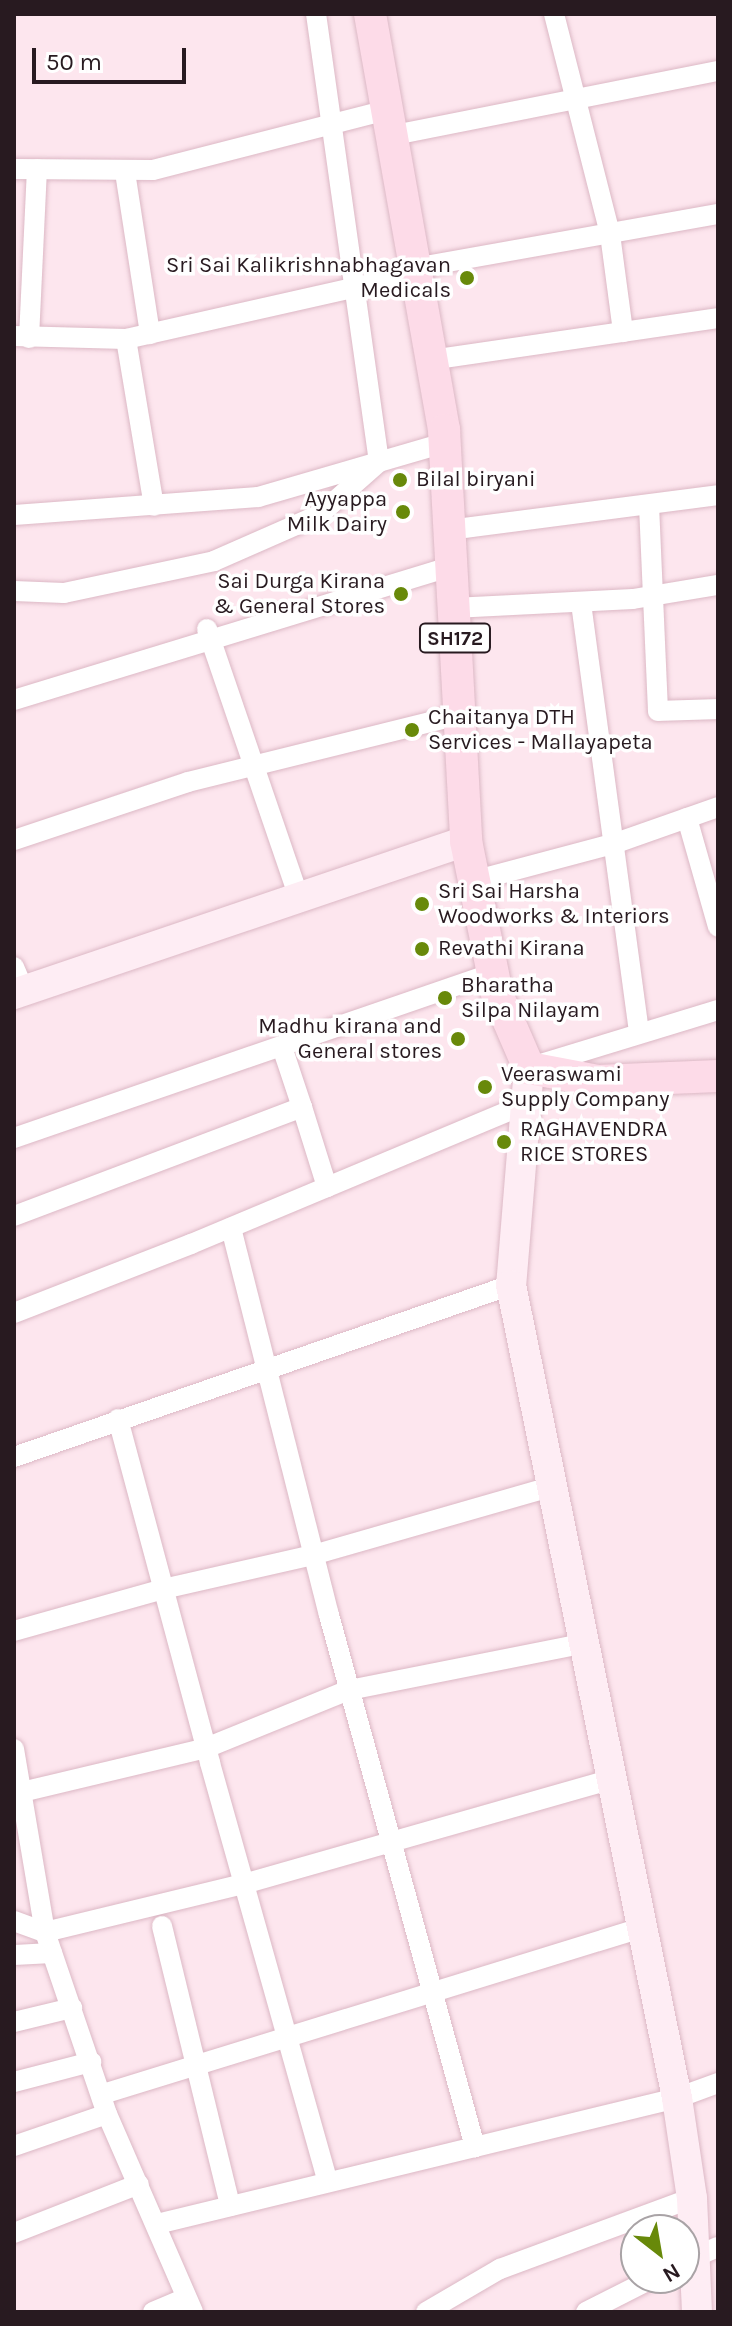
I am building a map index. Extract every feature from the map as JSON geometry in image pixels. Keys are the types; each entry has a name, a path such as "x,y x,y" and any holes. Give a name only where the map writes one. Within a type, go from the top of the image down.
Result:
{"main road":[{"name":"SH172","path":"370,14 444,443 466,841 477,880 497,994 529,1068"},
{"path":"17,984 299,897 466,841"},
{"path":"694,2214 677,2098 644,1927 610,1780 511,1285 529,1068 598,1081 718,1076"}],"street":[{"path":"316,14 357,287 379,462"},
{"path":"554,14 610,234 623,332"},
{"path":"14,169 153,170 331,124 387,123 574,99 718,71"},
{"path":"37,169 22,337 126,339 415,271 718,214"},
{"path":"125,172 150,334"},
{"path":"431,360 718,318"},
{"path":"126,339 154,506"},
{"path":"14,515 258,497 444,443"},
{"path":"14,591 64,593 214,561 319,515 379,462"},
{"path":"449,530 718,495"},
{"path":"649,505 658,711 718,709"},
{"path":"14,700 209,634 451,566"},
{"path":"453,608 581,603 718,585"},
{"path":"581,603 616,843 639,1033"},
{"path":"209,634 299,897"},
{"path":"14,840 188,782 459,715"},
{"path":"477,880 616,843 718,807"},
{"path":"687,818 717,922"},
{"path":"14,1138 493,973"},
{"path":"529,1068 718,1010"},
{"path":"282,1047 327,1187"},
{"path":"14,1313 231,1228 526,1104"},
{"path":"14,1216 302,1107"},
{"path":"231,1228 313,1555 475,2147"},
{"path":"14,1457 511,1285"},
{"path":"118,1419 206,1748 328,2182"},
{"path":"14,1631 163,1589 313,1555 550,1487"},
{"path":"20,1805 206,1748 349,1690 582,1644"},
{"path":"14,1749 20,1805 45,1932 105,2104 190,2305 153,2312"},
{"path":"14,1921 45,1932 244,1884 610,1780"},
{"path":"162,1926 230,2206"},
{"path":"14,2146 195,2065 644,1927"},
{"path":"14,1955 52,1953"},
{"path":"14,2022 72,2008"},
{"path":"14,2082 91,2062"},
{"path":"157,2224 677,2098 718,2083"},
{"path":"14,2233 139,2184"},
{"path":"428,2312 500,2269 692,2198"},
{"path":"586,2312 621,2294"}],"place":[{"name":"Sri Sai Kalikrishnabhagavan Medicals","path":"467,278"},
{"name":"Bilal biryani","path":"400,480"},
{"name":"Ayyappa Milk Dairy","path":"403,512"},
{"name":"Sai Durga Kirana & General Stores","path":"401,594"},
{"name":"Chaitanya DTH Services - Mallayapeta","path":"412,730"},
{"name":"Sri Sai Harsha Woodworks & Interiors","path":"422,904"},
{"name":"Revathi Kirana","path":"422,949"},
{"name":"Bharatha Silpa Nilayam","path":"445,998"},
{"name":"Madhu kirana and General stores","path":"458,1039"},
{"name":"Veeraswami Supply Company","path":"485,1087"},
{"name":"RAGHAVENDRA RICE STORES","path":"504,1142"}]}
